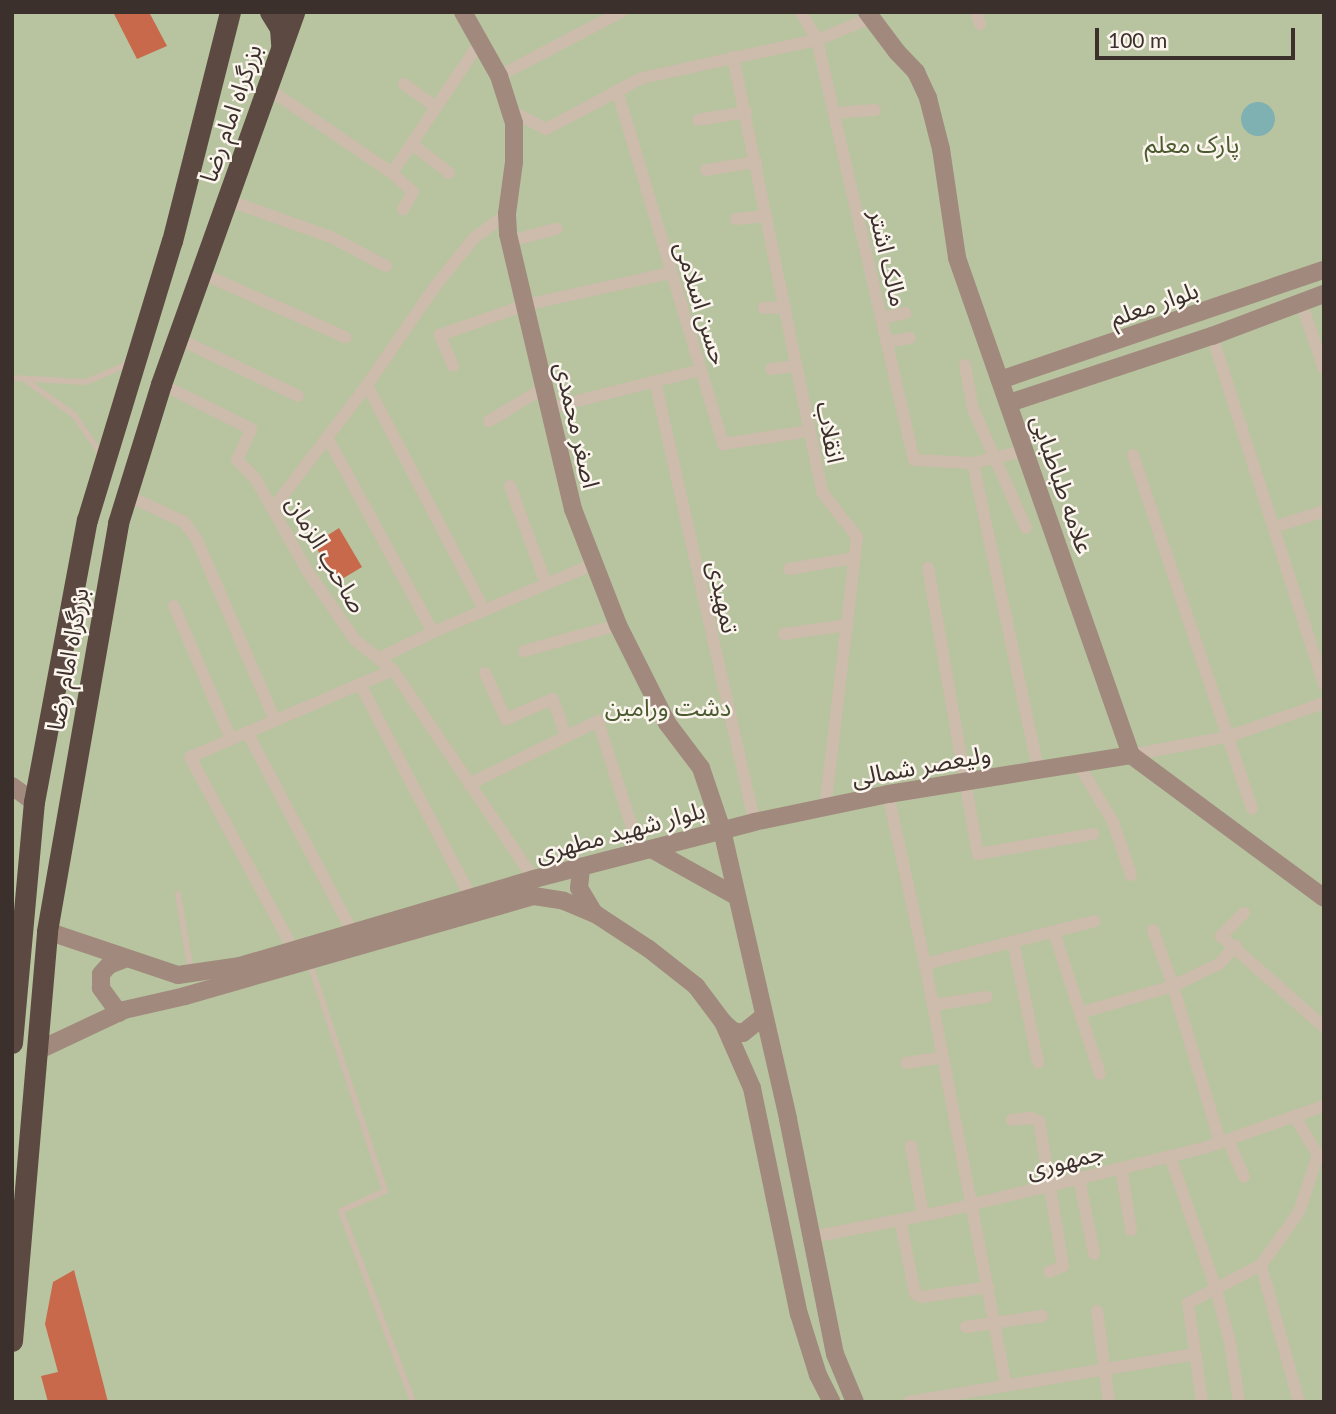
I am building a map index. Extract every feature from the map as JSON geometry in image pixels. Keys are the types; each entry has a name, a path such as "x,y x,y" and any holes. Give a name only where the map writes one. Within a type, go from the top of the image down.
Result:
{"highway":[{"path":"270,12 280,29 281,46"},
{"name":"بزرگراه امام رضا","path":"12,1341 47,931 115,536 161,384 293,12"},
{"name":"بزرگراه امام رضا","path":"12,1042 34,802 80,555 105,461 172,241 231,15"}],"street":[{"path":"499,76 621,12"},
{"name":"مالک اشتر","path":"801,12 817,40 914,460 973,463 1026,450"},
{"name":"اصغر محمدی","path":"464,13 499,76 511,111 514,162 507,214 510,241 573,509 618,625 667,723 701,768 722,830"},
{"path":"511,111 546,129 642,78 817,40 869,15"},
{"name":"علامه طباطبایی","path":"869,15 916,72 928,98 941,149 957,258 1131,755"},
{"path":"392,173 480,43"},
{"name":"انقلاب","path":"733,57 822,492 857,537 825,808"},
{"path":"404,84 436,107"},
{"path":"267,88 392,173 414,192 403,209"},
{"name":"حسن اسلامی","path":"617,90 723,444 810,431"},
{"path":"834,113 875,110"},
{"path":"698,120 746,112"},
{"path":"411,144 449,173"},
{"path":"706,170 756,162"},
{"path":"227,200 331,237 386,266"},
{"path":"274,507 367,385 436,285 474,238 507,214"},
{"path":"736,219 766,216"},
{"path":"510,241 556,229"},
{"name":"بلوار معلم","path":"1000,380 1324,270"},
{"path":"201,273 345,337"},
{"path":"453,366 440,335 525,305 670,273"},
{"path":"1294,280 1324,369"},
{"name":"بلوار معلم","path":"1009,403 1212,336 1324,294"},
{"path":"764,308 785,307"},
{"path":"1205,311 1324,684"},
{"path":"881,318 906,313"},
{"path":"177,338 298,396"},
{"path":"887,342 910,338"},
{"path":"965,365 973,410 1027,528"},
{"path":"771,369 797,366"},
{"path":"549,408 700,370"},
{"name":"تمهیدی","path":"656,381 754,822"},
{"name":"صاحب الزمان","path":"161,384 251,429 237,460 255,478 274,507 308,572 355,640 393,670 534,879"},
{"path":"367,385 484,610"},
{"path":"489,421 544,388"},
{"path":"327,437 433,632"},
{"path":"1133,455 1252,809"},
{"path":"973,463 1038,769"},
{"path":"510,486 546,584"},
{"path":"126,495 184,522 197,540 275,720"},
{"path":"1273,527 1324,511"},
{"path":"789,569 855,558"},
{"path":"380,658 433,632 594,564"},
{"path":"928,568 978,854 1093,834"},
{"path":"174,606 231,739"},
{"path":"524,651 618,625"},
{"path":"784,634 847,625"},
{"path":"301,955 190,757 361,686 393,670"},
{"path":"485,673 506,719 553,699 566,736"},
{"path":"361,686 472,899"},
{"path":"1131,755 1227,737 1324,703"},
{"path":"469,784 598,721 646,852 736,896"},
{"path":"247,732 353,933"},
{"path":"1131,755 1324,898"},
{"name":"ولیعصر شمالی","path":"722,830 888,794 1131,755"},
{"path":"1077,762 1113,822 1132,875"},
{"path":"12,786 34,802"},
{"path":"888,794 925,964 1006,1385"},
{"name":"بلوار شهید مطهری","path":"47,931 125,960 178,975 240,966 301,955 353,933 534,879 581,869 722,830 812,1237 835,1354 855,1402"},
{"path":"581,869 579,888 587,905 597,915"},
{"name":"بلوار شهید مطهری","path":"37,1051 119,1013 301,955 534,896 564,901 597,915 674,967 696,986 723,1022 756,1103 799,1314 818,1375 832,1402"},
{"path":"1244,913 1221,936 1236,946 1324,1027"},
{"path":"925,964 1095,921"},
{"path":"1153,930 1224,1141 1244,1177"},
{"path":"1054,932 1100,1074"},
{"path":"1013,942 1038,1062"},
{"path":"1080,1013 1173,986 1219,964 1236,946"},
{"path":"119,1013 101,988 101,974 110,965 125,960"},
{"path":"933,1005 986,997"},
{"path":"723,1022 733,1031 743,1033 764,1016"},
{"path":"737,1054 746,1040 758,1035 771,1048"},
{"path":"906,1063 943,1057"},
{"name":"جمهوری","path":"812,1237 972,1204 1170,1156 1224,1141 1324,1106"},
{"path":"1202,1402 1188,1303 1261,1265 1299,1212 1321,1156 1294,1116"},
{"path":"1012,1120 1031,1118 1039,1121 1063,1266 1049,1272"},
{"path":"911,1146 923,1215"},
{"path":"1170,1156 1216,1289 1230,1342 1239,1402"},
{"path":"1121,1168 1131,1230"},
{"path":"1079,1178 1094,1254"},
{"path":"900,1220 915,1293 922,1297 988,1287"},
{"path":"1261,1265 1299,1402"},
{"path":"1097,1311 1109,1402"},
{"path":"966,1326 1042,1316"},
{"path":"909,1402 1196,1354"}],"lane":[{"path":"12,378 26,381 86,382 136,361"},
{"path":"26,381 74,415 105,461"},
{"path":"178,894 191,973"},
{"path":"301,955 386,1191 341,1211 413,1402"}],"green space":[{"name":"دشت ورامین","path":"12,12 1324,12 1324,1402 12,1402"}],"water":[{"path":"1258,102 1270,107 1275,119 1270,131 1258,136 1246,131 1241,119 1246,107"}],"building":[{"path":"113,12 149,12 167,46 137,59"},
{"path":"339,528 362,567 337,582 314,544"},
{"path":"74,1270 108,1402 48,1402 41,1376 58,1372 45,1324 53,1282"}],"park label":[{"name":"پارک معلم","path":"1192,144"}]}
